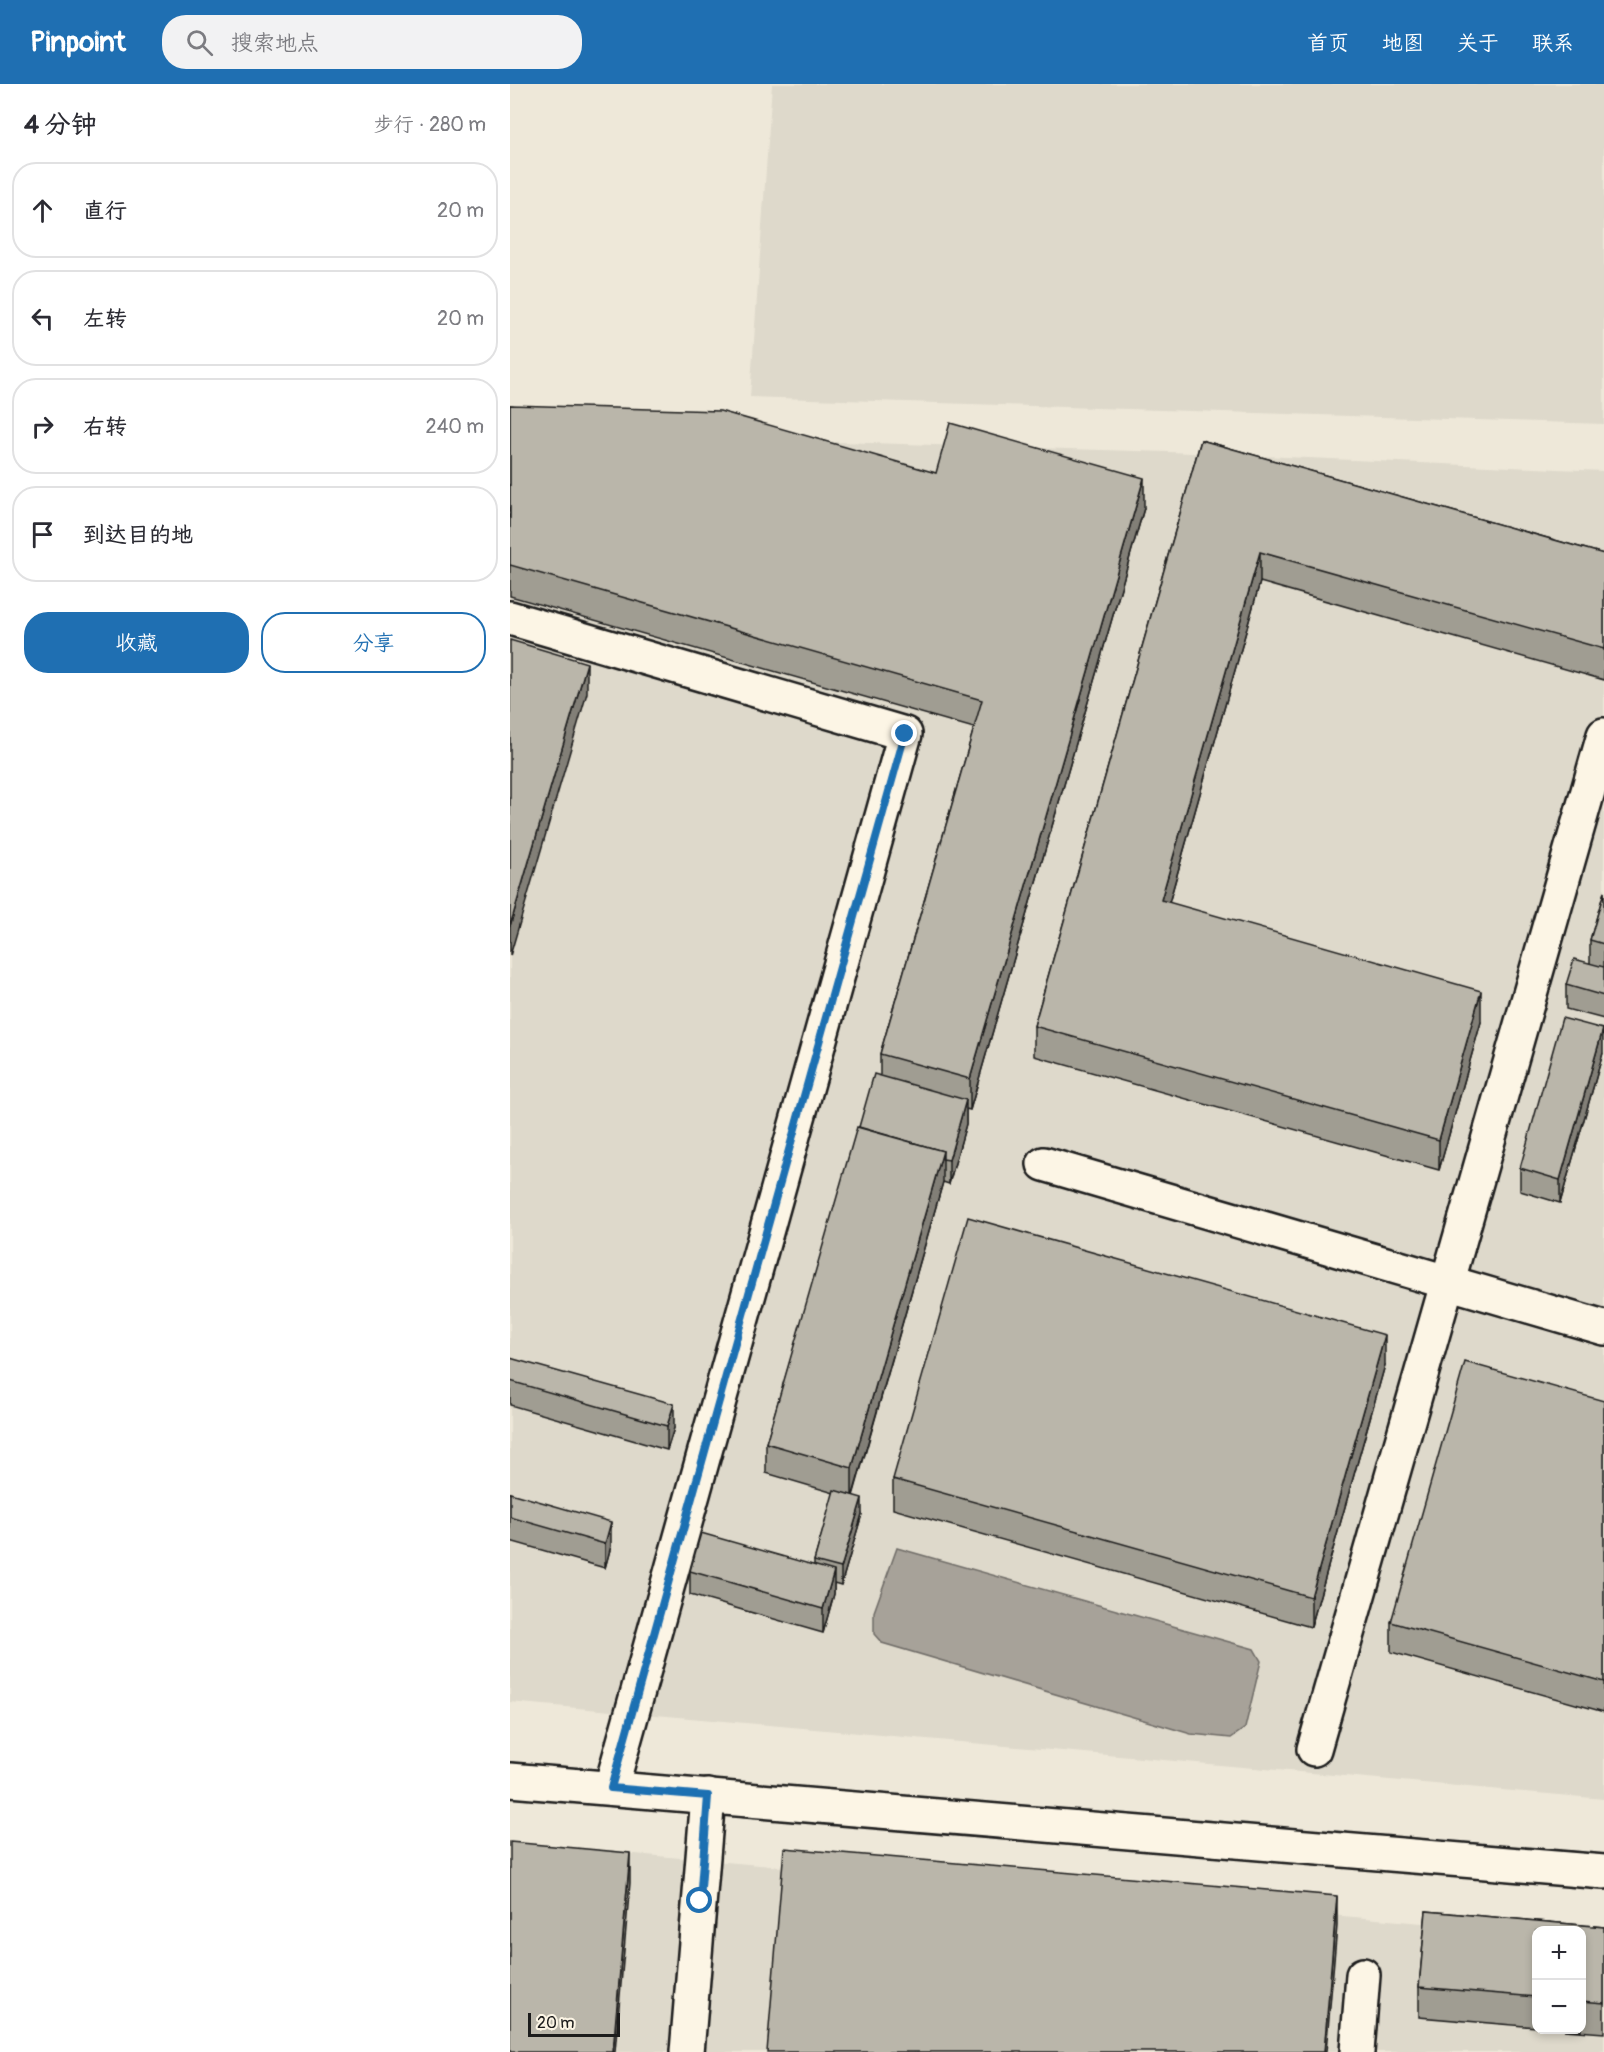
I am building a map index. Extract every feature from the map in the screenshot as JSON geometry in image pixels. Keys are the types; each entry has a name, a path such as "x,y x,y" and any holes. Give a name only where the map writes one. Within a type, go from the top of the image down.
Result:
{"street":[{"path":"510,618 905,734 611,1788"},
{"path":"1314,1749 1604,735"},
{"path":"1044,1164 1604,1328"},
{"path":"510,1780 1604,1872"},
{"path":"687,2052 708,1796"},
{"path":"1357,2052 1363,1975"}],"shaded area":[{"path":"772,84 1604,84 1604,424 750,397"},
{"path":"510,432 1169,452 1604,471 1604,1799 510,1702"},
{"path":"897,1548 1254,1649 1261,1661 1245,1728 1231,1738 1191,1734 882,1643 874,1634 874,1612"},
{"path":"510,1843 1532,1933 1532,2034 1586,2034 1586,2013 1604,1939 1604,2052 510,2052"}],"building":[{"path":"510,405 720,411 936,473 950,423 1144,478 970,1079 880,1054 982,700 510,565"},
{"path":"1201,440 1604,554 1604,649 1260,552 1161,900 1481,991 1439,1140 1034,1026"},
{"path":"510,640 587,663 510,926"},
{"path":"1604,892 1604,944 1590,940"},
{"path":"1574,959 1604,967 1604,996 1566,985"},
{"path":"1562,1018 1603,1029 1560,1180 1520,1168"},
{"path":"874,1074 966,1100 949,1160 943,1159 943,1151 859,1127"},
{"path":"857,1127 943,1151 852,1468 766,1443"},
{"path":"968,1217 1385,1335 1311,1597 893,1479"},
{"path":"510,1358 674,1404 667,1426 510,1381"},
{"path":"1465,1362 1604,1401 1604,1682 1391,1622"},
{"path":"834,1490 862,1498 841,1568 814,1561"},
{"path":"510,1493 611,1522 605,1544 510,1517"},
{"path":"701,1533 834,1571 823,1609 690,1571"},
{"path":"510,1842 630,1853 613,2052 510,2052"},
{"path":"784,1848 1337,1896 1324,2052 767,2052"},
{"path":"1426,1911 1604,1927 1604,2003 1586,2001 1586,1926 1532,1926 1532,1997 1419,1987"}],"route":[{"path":"700,1901 708,1796 611,1788 905,734"}]}
